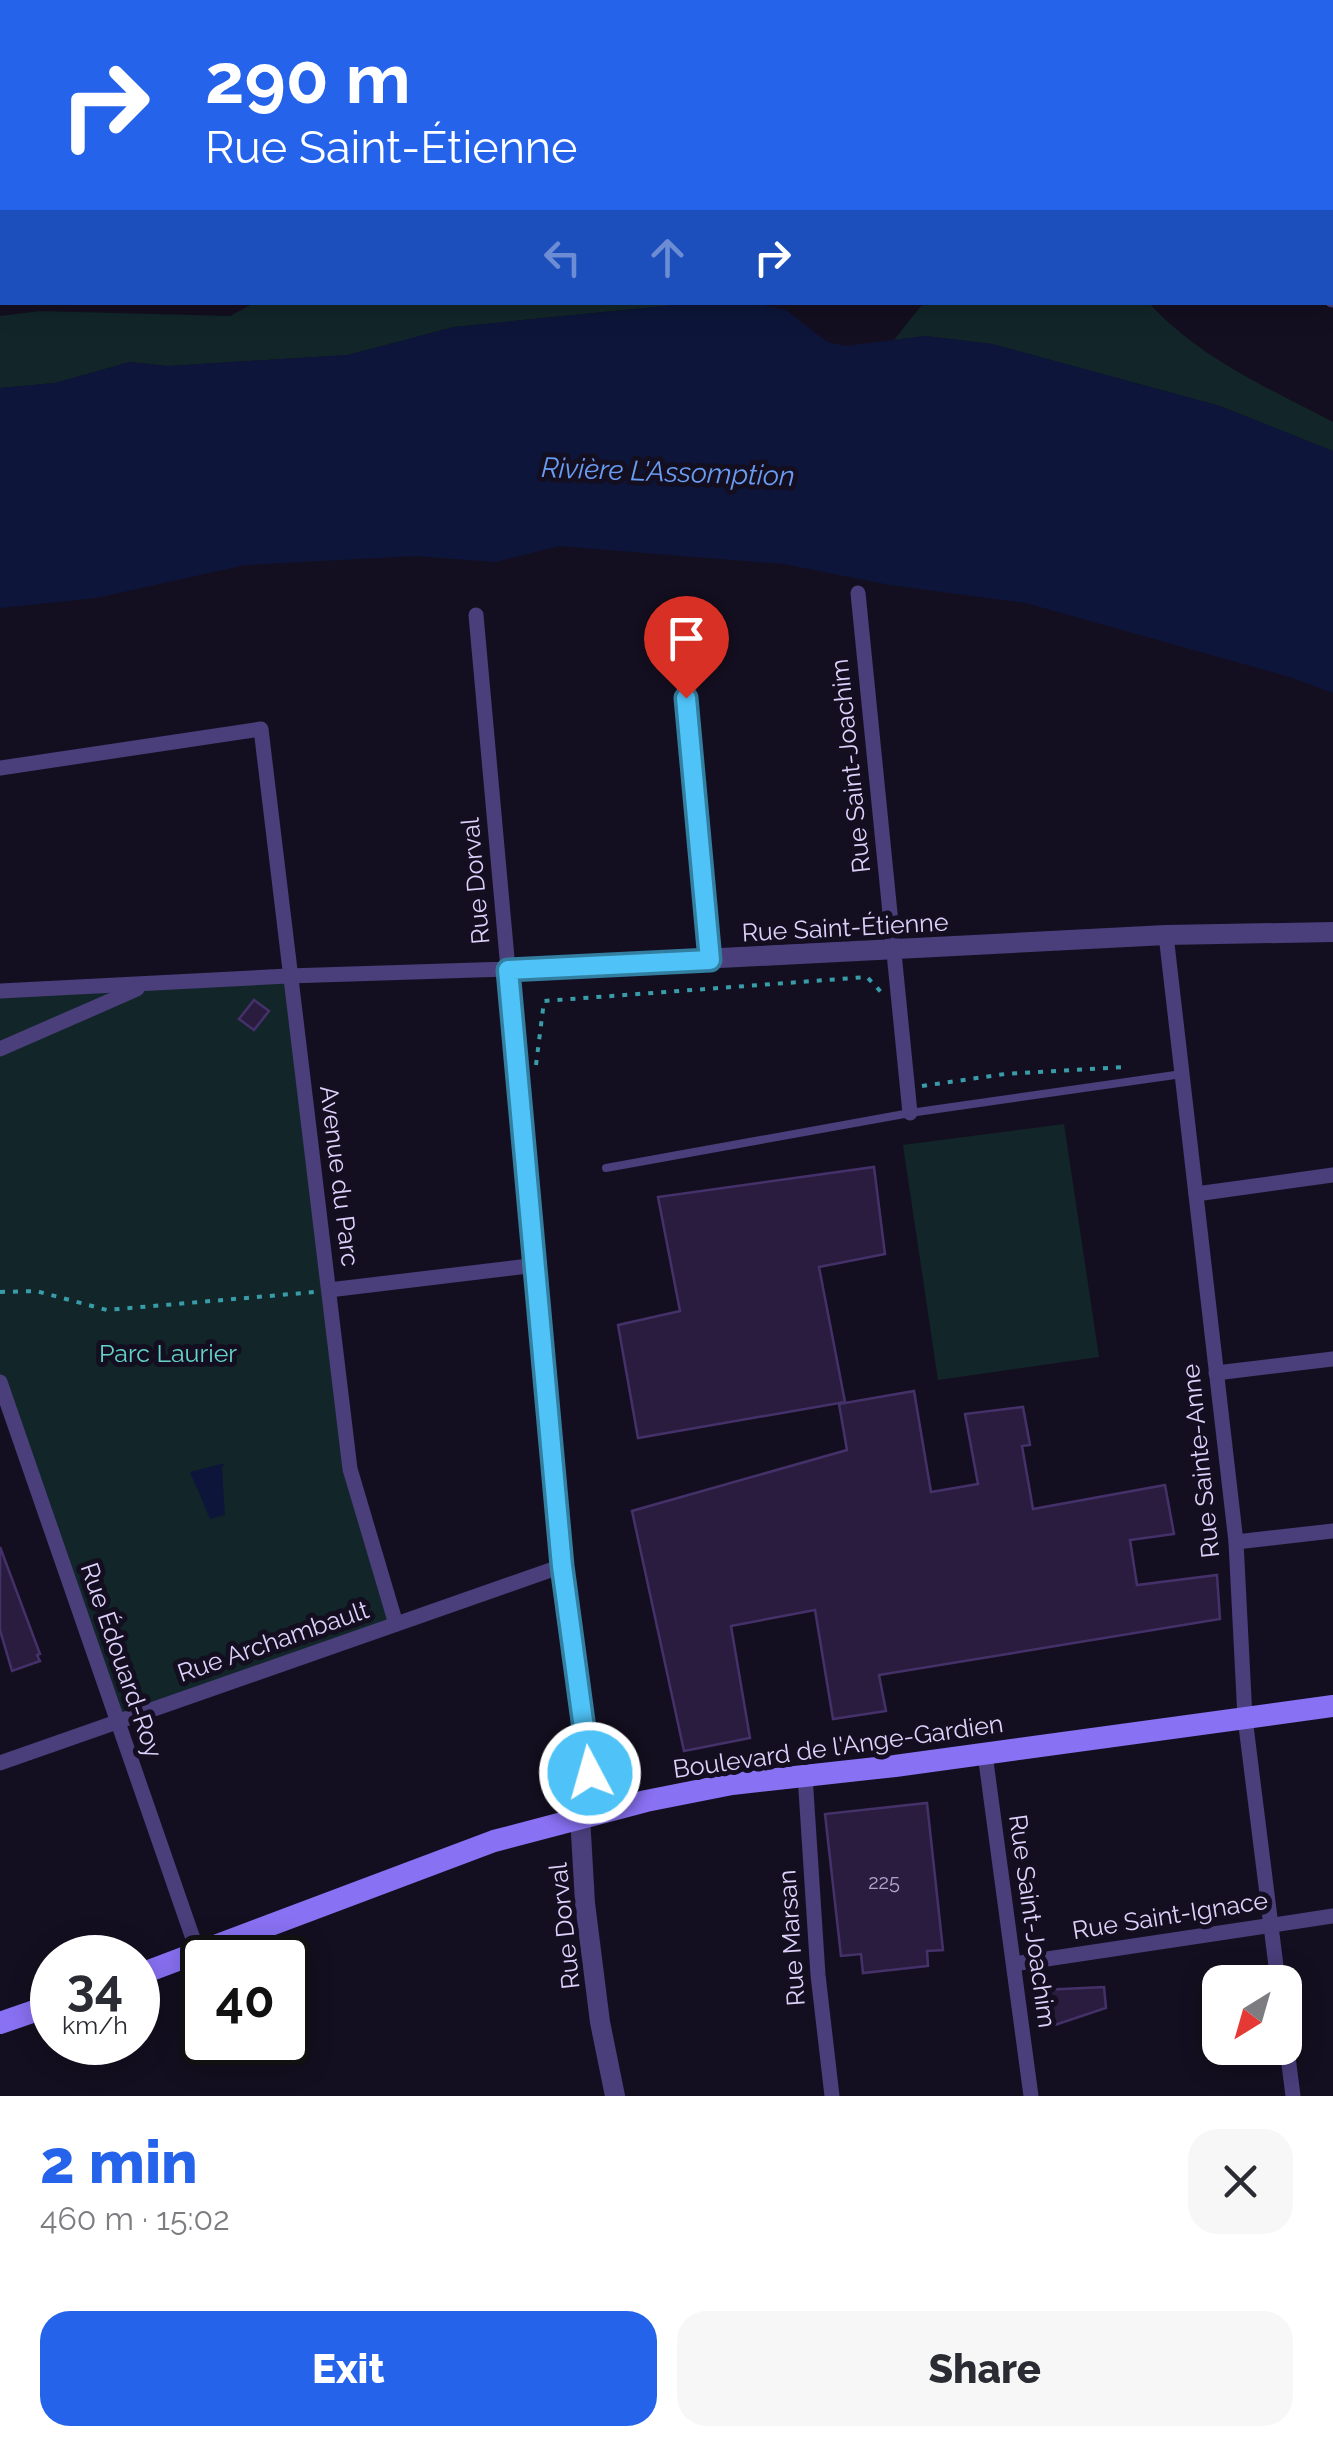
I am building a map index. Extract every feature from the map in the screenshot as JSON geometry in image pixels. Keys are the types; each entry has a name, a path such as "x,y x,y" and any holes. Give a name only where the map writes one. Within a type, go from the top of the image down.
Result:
{"main road":[{"name":"Boulevard de l'Ange-Gardien","path":"248,1935 494,1842 580,1816 708,1788 1333,1706"},
{"path":"0,2024 30,2013"}],"street":[{"name":"Rue Saint-Joachim","path":"858,593 910,1113"},
{"name":"Rue Dorval","path":"476,615 538,1265 562,1566 590,1773 580,1816 585,1902 600,2022 615,2096"},
{"path":"679,624 710,960"},
{"name":"Avenue du Parc","path":"0,768 261,729 350,1469 396,1624"},
{"name":"Rue Saint-Étienne","path":"0,992 1166,935 1333,932"},
{"name":"Rue Sainte-Anne","path":"1166,935 1236,1542 1245,1718 1276,1965"},
{"path":"0,1048 150,983"},
{"path":"1196,1194 1333,1176"},
{"path":"329,1290 538,1265"},
{"path":"1216,1373 1333,1359"},
{"name":"Rue Édouard-Roy","path":"0,1382 191,1935"},
{"path":"1236,1542 1333,1531"},
{"name":"Rue Archambault","path":"0,1763 562,1566"},
{"name":"Rue Saint-Joachim","path":"985,1754 1031,2096"},
{"name":"Rue Marsan","path":"805,1775 818,1975 832,2096"},
{"name":"Rue Saint-Ignace","path":"1014,1964 1333,1916"},
{"path":"1289,2065 1293,2096"}],"lane":[{"path":"606,1168 910,1113 1182,1074"}],"path":[{"path":"518,1074 538,1064 544,1001 868,978 901,1015"},
{"path":"908,1088 1005,1074 1142,1066"},
{"path":"0,1292 36,1291 106,1310 329,1290"}],"green space":[{"path":"250,305 675,305 454,327 348,355 168,366 130,362 55,383 0,388 0,316 40,311 230,316"},
{"path":"1151,305 1212,356 1333,422 1333,451 1220,406 992,344 925,336 894,340 921,306"},
{"name":"Parc Laurier","path":"288,976 350,1469 396,1624 117,1722 0,1382 0,991"},
{"path":"1064,1124 1099,1357 938,1380 903,1145"}],"water":[{"name":"Rivière L'Assomption","path":"675,305 763,305 786,310 827,342 846,346 925,336 992,344 1220,406 1333,451 1333,693 1293,678 1026,603 890,585 784,564 559,546 495,562 415,556 245,565 96,598 0,608 0,388 55,383 130,362 168,366 348,355 454,327"},
{"path":"225,1463 225,1515 210,1519 190,1472"}],"building":[{"path":"254,1000 269,1011 254,1030 239,1019"},
{"path":"874,1167 885,1254 819,1267 845,1402 638,1438 618,1325 680,1311 658,1197"},
{"path":"914,1391 931,1492 978,1484 965,1414 1023,1407 1030,1445 1022,1446 1033,1509 1165,1485 1174,1534 1130,1540 1137,1585 1217,1575 1220,1619 879,1675 886,1711 833,1719 815,1610 731,1626 750,1738 684,1751 632,1511 847,1450 839,1404"},
{"path":"0,1547 40,1654 40,1661 12,1671 0,1630"},
{"path":"927,1803 943,1950 927,1951 928,1966 863,1973 861,1954 841,1956 825,1814"},
{"path":"1104,1987 1106,2008 1055,2025 1042,1990"}],"route":[{"path":"590,1773 562,1566 538,1265 508,970 710,960 686,698"}]}
